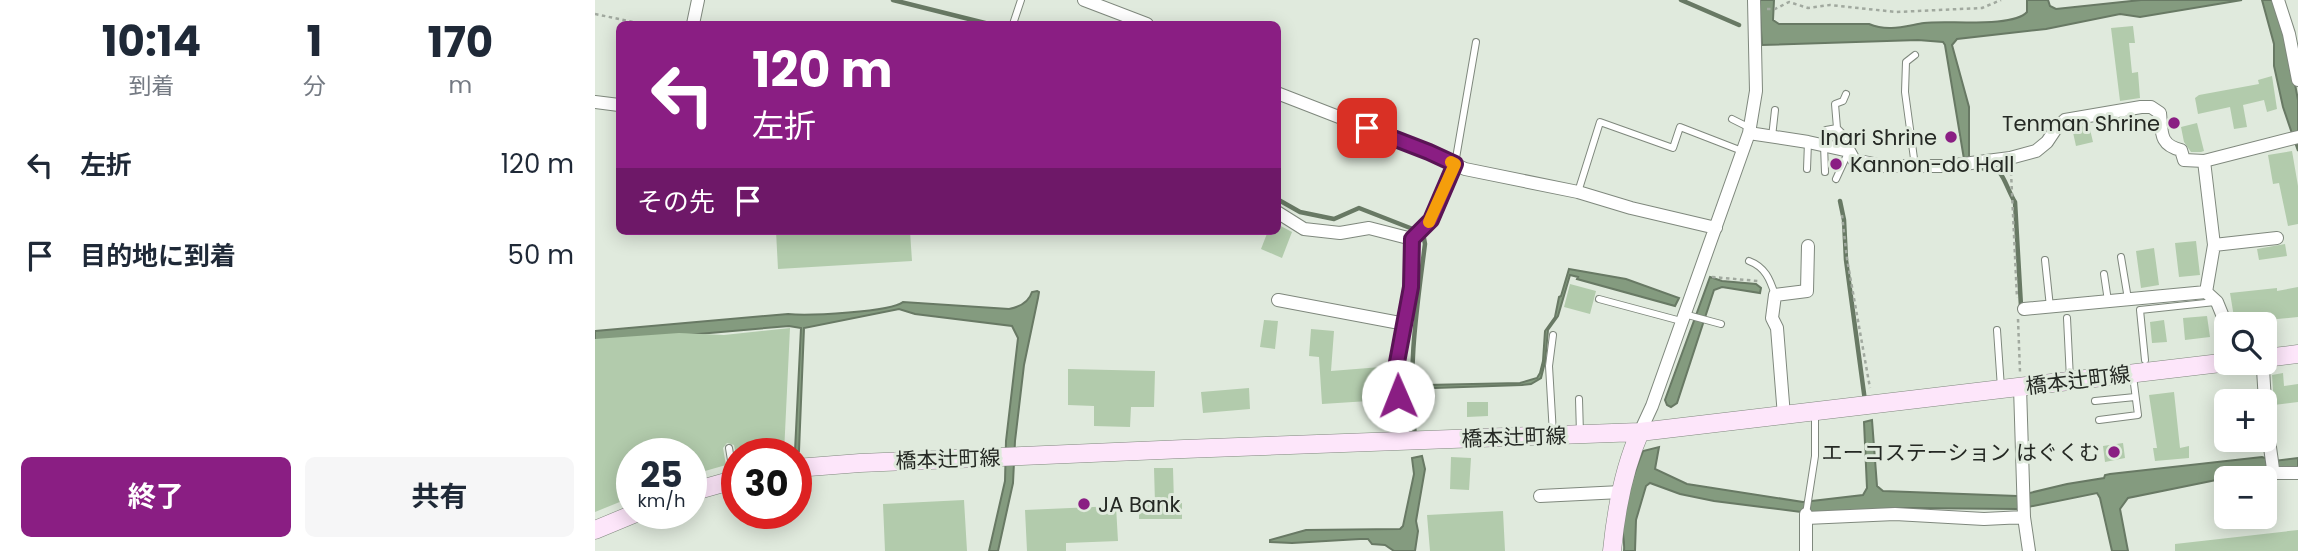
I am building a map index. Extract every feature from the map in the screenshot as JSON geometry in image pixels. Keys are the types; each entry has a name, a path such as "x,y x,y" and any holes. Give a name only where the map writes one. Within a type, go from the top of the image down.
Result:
{"main road":[{"path":"2277,360 2298,354"},
{"name":"橋本辻町線","path":"812,467 874,462 1640,432 2001,390 2020,381 2070,381 2139,367 2214,363"},
{"path":"1612,551 1615,514 1630,453 1640,432"},
{"path":"595,530 616,521"}],"street":[{"path":"694,21 698,0"},
{"path":"1084,0 1139,21"},
{"path":"1640,432 1685,317 1750,131 1756,91 1754,0"},
{"path":"2277,0 2289,34 2298,80"},
{"path":"1281,95 1429,152 1465,169 1579,192 1631,208 1716,228"},
{"path":"595,102 616,105"},
{"path":"1750,131 1825,146 1851,159 1884,166 1988,163 2036,151 2057,133 2065,120 2151,107 2160,113 2162,137 2166,144 2181,150 2183,160 2204,161 2296,138"},
{"path":"2204,161 2214,246 2206,292"},
{"path":"1281,215 1304,229 1340,233 1369,228 1412,239"},
{"path":"2214,246 2277,238"},
{"path":"1784,415 1777,328 1772,318 1774,291 1807,291 1808,246"},
{"path":"2024,309 2206,292 2217,302 2221,312"},
{"path":"1278,300 1405,324 1395,373 1404,441"},
{"path":"2264,375 2266,418 2275,473 2298,472"},
{"path":"2020,381 2024,513 2029,551"},
{"path":"1540,496 1621,492"},
{"path":"1806,551 1806,516 1895,514 1984,519 2024,513"}],"lane":[{"path":"1014,21 1021,0"},
{"path":"1405,324 1411,287 1412,239 1431,220 1455,164 1476,42"},
{"path":"1915,55 1906,62 1905,93 1915,166"},
{"path":"1846,94 1843,101 1835,104 1837,128 1847,138"},
{"path":"1772,137 1775,110"},
{"path":"1732,119 1750,131"},
{"path":"1579,192 1600,122 1673,148 1680,127 1744,152"},
{"path":"1825,172 1826,130 1837,128"},
{"path":"1807,169 1808,142"},
{"path":"1836,179 1851,159"},
{"path":"2122,257 2128,299"},
{"path":"2045,260 2050,307"},
{"path":"1749,261 1758,264 1766,272 1774,291"},
{"path":"2104,274 2108,301"},
{"path":"1598,299 1685,317 1705,318 1721,324"},
{"path":"2099,420 2138,415 2136,397 2140,310 2217,302"},
{"path":"2067,318 2070,381"},
{"path":"1997,330 2001,390"},
{"path":"1553,335 1549,366 1553,435"},
{"path":"2095,401 2136,397"},
{"path":"1579,399 1580,436"},
{"path":"1806,516 1815,456 1815,412"}],"path":[{"path":"1775,9 1789,2 1808,8 1830,5 1896,12 1982,8 2001,0"},
{"path":"595,14 629,21"},
{"path":"2010,158 2020,381"},
{"path":"1842,215 1866,406"},
{"path":"1699,274 1705,277 1756,280 1774,291"}],"shaded area":[{"path":"1759,0 1774,0 1773,20 1779,24 1869,24 1890,28 1934,22 2008,20 2027,12 2027,0 2048,0 2050,6 2056,9 2141,0 2242,0 2140,17 2120,14 2046,29 1957,39 1952,45 1969,107 1969,157 1964,159 1943,42 1918,40 1762,45"},
{"path":"2262,0 2274,0 2285,31 2298,100 2298,151 2283,107 2274,66 2274,44"},
{"path":"1569,269 1626,279 1679,298 1675,306 1570,275 1558,316 1548,330 1541,378 1531,384 1522,385 1429,390 1427,385 1520,383 1537,378 1543,361 1545,331 1555,317"},
{"path":"1710,277 1722,281 1756,284 1761,288 1760,293 1722,287 1714,290 1677,403 1671,407 1665,400"},
{"path":"1032,292 1039,292 1024,365 1013,483 998,551 989,551 1005,481 1006,441 1018,338 1012,326 915,314 899,309 804,328 800,438 796,438 801,328 789,326 595,343 595,331 788,314 849,312 883,308 903,302 1009,309 1023,304"},
{"path":"1872,420 1877,486 1883,491 2017,496 2104,478 2110,474 2262,457 2274,461 2298,458 2298,468 2214,466 2214,480 2128,498 2120,509 2128,551 2112,551 2097,493 2018,509 1906,508 1809,513 1714,501 1680,494 1650,483 1646,486 1636,520 1635,551 1624,551 1623,516 1643,451 1659,447 1655,469 1687,484 1803,502 1863,495 1867,488 1864,422"},
{"path":"1422,456 1425,469 1416,521 1418,531 1415,551 1394,551 1385,545 1372,544 1368,539 1270,542 1306,530 1400,529 1403,526 1414,474 1412,458"}],"building":[{"path":"2133,26 2135,43 2129,43 2132,73 2138,72 2140,98 2120,101 2111,28"},
{"path":"2272,76 2277,109 2267,112 2264,100 2243,105 2247,127 2234,129 2230,107 2198,114 2195,98 2199,95 2259,84 2258,80"},
{"path":"2197,123 2204,151 2191,152 2184,142 2181,127"},
{"path":"2089,125 2093,142 2076,146 2072,128"},
{"path":"2292,151 2298,186 2298,224 2288,226 2279,183 2273,184 2268,155"},
{"path":"1281,226 1292,232 1282,258 1261,249 1266,235 1281,235"},
{"path":"776,235 910,235 912,261 778,269"},
{"path":"2196,241 2200,275 2179,277 2175,243"},
{"path":"2285,244 2287,256 2259,260 2257,249"},
{"path":"2154,248 2159,285 2141,288 2136,251"},
{"path":"1570,284 1596,291 1590,314 1564,307"},
{"path":"2298,287 2298,317 2277,319 2277,312 2233,312 2230,293 2277,288 2277,291"},
{"path":"2207,316 2210,337 2185,340 2183,318"},
{"path":"1264,320 1278,321 1275,349 1260,347"},
{"path":"2164,320 2167,342 2152,343 2150,322"},
{"path":"790,328 785,438 721,438 721,466 707,470 707,438 616,438 616,503 595,512 595,339 679,333 724,335"},
{"path":"1311,329 1334,331 1331,371 1381,367 1384,400 1322,404 1319,357 1309,356"},
{"path":"1068,369 1155,371 1154,407 1131,407 1130,427 1094,426 1094,406 1068,405"},
{"path":"2283,373 2284,386 2298,384 2298,402 2277,405 2277,389 2273,389 2272,375"},
{"path":"1249,388 1250,409 1203,413 1201,392"},
{"path":"2174,392 2180,448 2189,446 2189,458 2155,461 2153,448 2157,448 2149,395"},
{"path":"1467,402 1488,402 1488,416 1467,417"},
{"name":"エーコステーション はぐくむ","path":"2123,443 2125,458 2105,462 2103,446"},
{"path":"1451,457 1471,458 1469,490 1450,489"},
{"path":"1154,468 1173,468 1174,503 1182,503 1182,519 1139,519 1139,503 1155,503"},
{"path":"964,500 967,551 885,551 883,504"},
{"path":"1116,506 1118,541 1066,543 1066,551 1027,551 1025,510"},
{"path":"1503,511 1505,551 1430,551 1427,515"},
{"path":"2298,530 2298,551 2175,551 2175,544"}],"waterway":[{"path":"893,0 977,21"},
{"path":"1681,0 1739,25"},
{"path":"1977,167 1999,172 2015,202 2021,306"},
{"path":"1281,201 1300,212 1334,219 1359,208 1423,233 1425,244 1416,316 1412,388 1415,436"},
{"path":"1840,201 1865,401"}],"slow traffic":[{"path":"1429,222 1455,164 1451,162"}],"place":[{"name":"Tenman Shrine","path":"2174,123"},
{"name":"Inari Shrine","path":"1951,137"},
{"name":"Kannon-do Hall","path":"1836,164"},
{"name":"エーコステーション はぐくむ","path":"2114,452"},
{"name":"JA Bank","path":"1084,504"}],"route":[{"path":"1367,128 1455,164 1431,220 1412,239 1411,287 1395,373 1398,396"}]}
